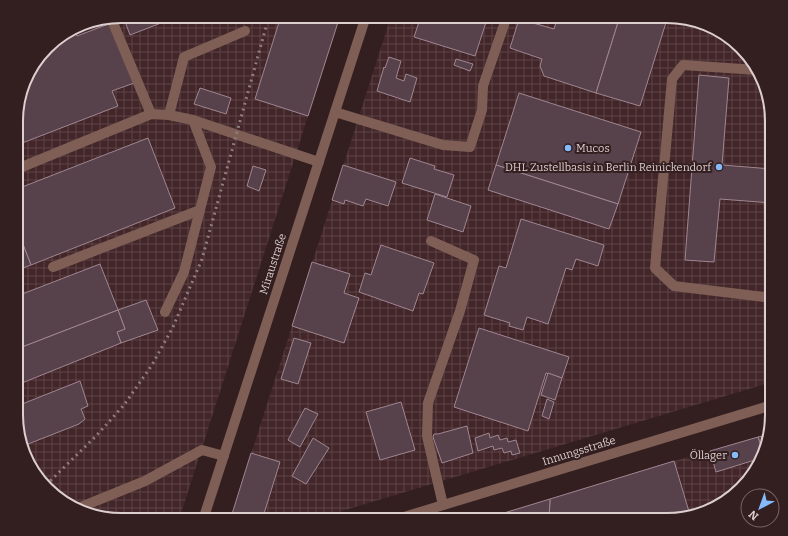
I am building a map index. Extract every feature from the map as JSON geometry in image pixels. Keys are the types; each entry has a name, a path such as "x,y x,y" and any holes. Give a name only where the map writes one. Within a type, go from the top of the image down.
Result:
{"street":[{"name":"Miraustraße","path":"205,513 364,23"},
{"path":"335,112 443,145 470,146 482,110 483,86 505,23"},
{"path":"113,24 151,114"},
{"path":"169,115 184,57 245,31"},
{"path":"750,69 683,65 672,79 655,268 674,286 765,297"},
{"path":"23,167 151,114 169,115 192,120 319,162"},
{"path":"165,312 184,272 211,167 192,120"},
{"path":"53,267 200,210"},
{"path":"431,241 474,260 460,311 428,403 427,436 443,505"},
{"name":"Innungsstraße","path":"417,513 765,407"},
{"path":"84,506 145,482 202,450 224,456"}],"shaded area":[{"path":"121,23 338,23 181,513 115,513 89,508 78,503 56,489 47,480 36,464 28,447 23,421 23,121 26,96 33,78 43,61 56,47 83,30 96,26"},
{"path":"389,23 673,23 705,30 727,43 741,56 760,89 765,115 765,384 335,513 232,513"},
{"path":"762,436 758,453 741,480 732,489 699,508 673,513 504,513 674,461"}],"building":[{"path":"126,23 161,23 130,35"},
{"path":"279,23 338,23 308,116 255,99"},
{"path":"419,23 486,23 475,56 414,37"},
{"path":"518,23 533,23 554,29 556,23 618,23 596,93 544,76 540,66 542,59 510,48"},
{"path":"618,23 666,23 640,106 596,93"},
{"path":"111,24 134,83 112,91 118,106 23,143 24,108 28,89 33,78 43,61 56,47 76,34 77,36"},
{"path":"389,57 401,61 396,78 404,81 406,74 417,78 410,102 377,91 384,67 385,68"},
{"path":"456,59 473,64 470,71 454,65"},
{"name":"DHL Zustellbasis in Berlin Reinickendorf","path":"699,75 729,78 722,165 765,168 765,202 720,199 714,262 685,260"},
{"path":"200,88 231,98 226,114 194,104"},
{"name":"Mucos","path":"519,93 641,132 618,204 496,165"},
{"path":"148,138 175,208 31,265 23,244 23,187"},
{"path":"410,158 435,166 434,169 454,175 447,197 402,183"},
{"path":"343,165 396,182 388,206 366,199 363,206 345,200 344,204 332,200"},
{"path":"496,165 618,204 609,229 488,190"},
{"path":"253,166 266,170 259,191 247,186"},
{"path":"435,194 471,206 463,232 427,220"},
{"path":"521,219 604,245 598,266 576,259 572,270 566,268 548,324 527,317 523,330 509,326 510,323 484,315 499,266 506,268"},
{"path":"23,244 31,265 23,268"},
{"path":"381,245 434,263 423,294 419,293 413,311 359,292 365,273 371,275"},
{"path":"312,262 350,274 344,293 359,298 344,343 292,326"},
{"path":"100,264 118,310 23,347 23,294"},
{"path":"146,300 158,330 121,343 117,332 125,329 118,310"},
{"path":"118,310 125,329 117,332 121,343 23,383 23,347"},
{"path":"479,328 569,357 562,378 546,373 528,431 454,407"},
{"path":"294,338 311,343 298,384 281,379"},
{"path":"548,373 562,378 555,400 541,395"},
{"path":"80,381 88,406 81,409 85,419 79,424 27,444 23,421 23,404"},
{"path":"547,399 554,402 549,419 542,416"},
{"path":"401,402 415,450 380,460 366,412"},
{"path":"305,408 318,414 300,447 288,440"},
{"path":"467,426 473,453 442,463 433,437 434,434"},
{"path":"489,433 490,438 498,435 500,440 507,438 508,442 516,440 520,453 512,455 511,451 504,453 502,448 494,450 493,446 478,451 475,438"},
{"path":"763,436 761,445 758,437"},
{"name":"Öllager","path":"758,437 761,445 754,460 716,472 710,451"},
{"path":"313,438 329,448 306,484 292,476"},
{"path":"251,453 280,462 264,513 232,513"},
{"path":"674,461 689,510 673,513 549,513 550,499"},
{"path":"550,499 549,513 504,513"}],"railway":[{"path":"49,482 96,436 124,405 152,365 173,327 202,259 267,23"}],"place":[{"name":"Mucos","path":"568,148"},
{"name":"DHL Zustellbasis in Berlin Reinickendorf","path":"719,167"},
{"name":"Öllager","path":"735,455"}]}
